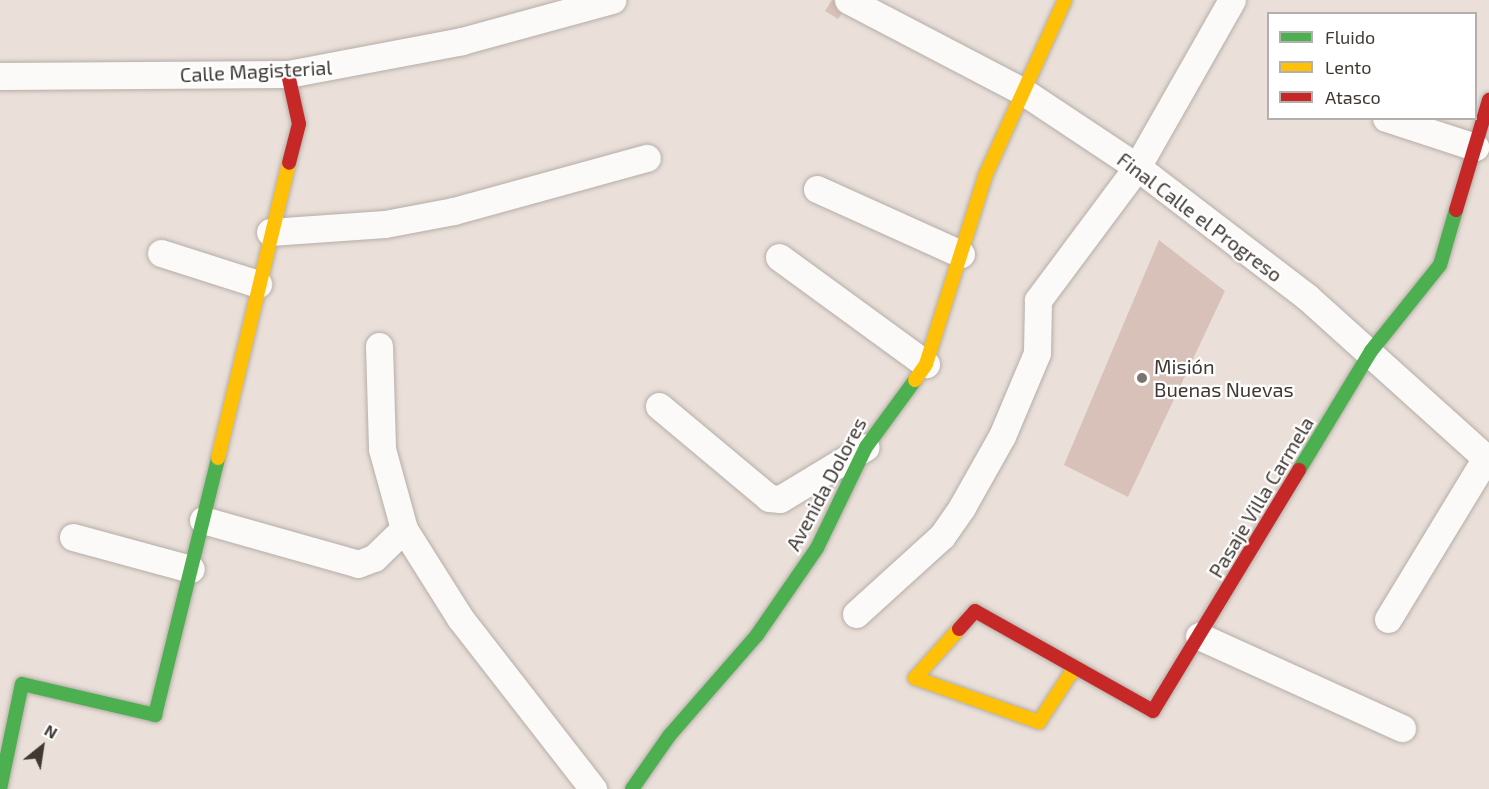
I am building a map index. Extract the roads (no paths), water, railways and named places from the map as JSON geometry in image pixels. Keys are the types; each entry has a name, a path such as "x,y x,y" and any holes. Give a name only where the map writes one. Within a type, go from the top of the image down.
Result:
{"street":[{"name":"Calle Magisterial","path":"0,76 288,74 462,41 612,0"},
{"name":"Final Calle el Progreso","path":"848,0 1024,92 1137,167 1371,351 1487,459"},
{"name":"Avenida Dolores","path":"632,789 669,736 757,635 817,548 866,447 926,364 987,174 1065,0"},
{"path":"856,614 942,536 962,507 1002,436 1037,353 1038,300 1137,167 1232,0"},
{"path":"0,789 22,684 155,715 270,232 299,124 288,74"},
{"name":"Pasaje Villa Carmela","path":"1075,667 1153,711 1371,351 1440,265 1489,100"},
{"path":"1392,120 1474,147"},
{"path":"270,232 385,224 454,211 647,158"},
{"path":"817,189 961,254"},
{"path":"160,253 258,284"},
{"path":"779,257 926,364"},
{"path":"379,346 382,449 404,529 460,618 593,789"},
{"path":"659,406 769,498 780,499 866,447"},
{"path":"1388,619 1487,459"},
{"path":"203,520 358,564 374,558 404,529"},
{"path":"73,537 191,569"},
{"path":"975,611 1075,667 1039,722 915,678 975,611"},
{"path":"1199,636 1402,728"}],"place":[{"name":"Misión Buenas Nuevas","path":"1142,378"}]}
